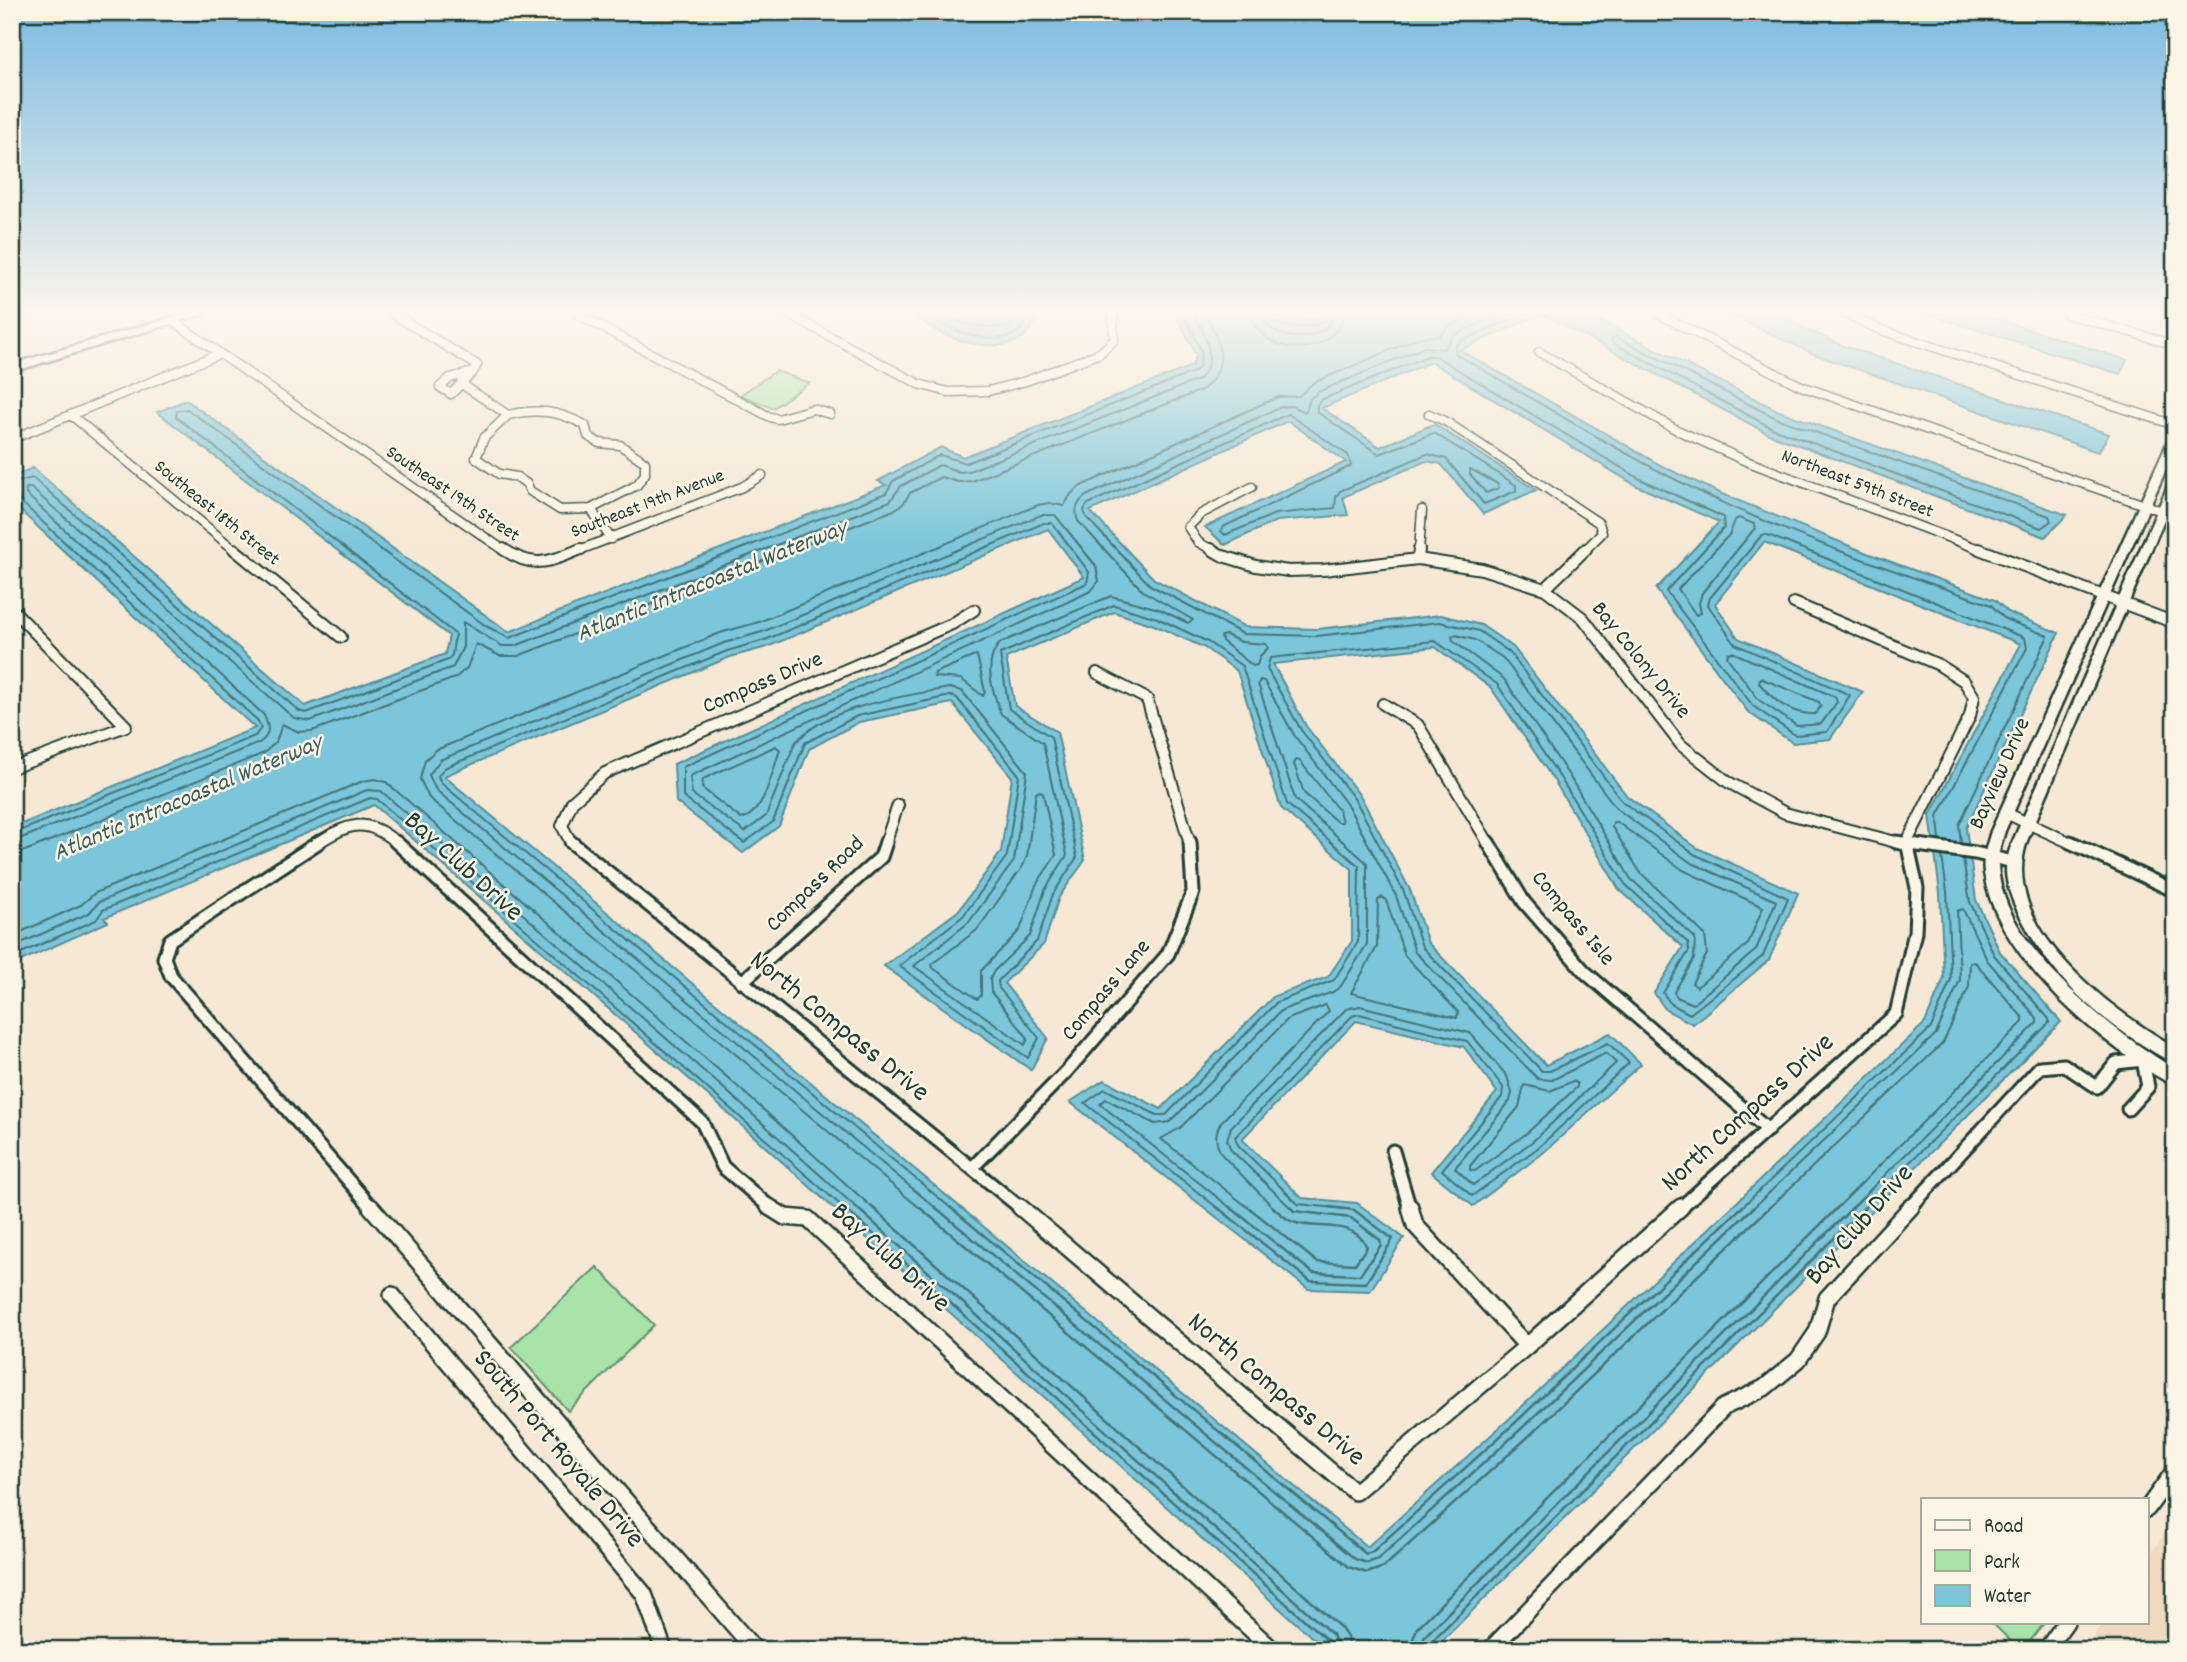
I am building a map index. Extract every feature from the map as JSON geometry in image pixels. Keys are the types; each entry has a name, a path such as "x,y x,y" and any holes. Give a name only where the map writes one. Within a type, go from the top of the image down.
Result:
{"street":[{"path":"12,439 128,392"},
{"name":"Southeast 19th Street","path":"274,392 520,561 545,563"},
{"path":"473,392 508,415"},
{"path":"723,392 771,417 786,418 803,410 813,409 830,414"},
{"path":"945,392 965,392"},
{"name":"Northeast 59th Street","path":"1608,392 1677,430 1746,461 2175,623"},
{"path":"1817,392 2162,511"},
{"path":"2072,392 2175,425"},
{"path":"556,409 585,425 588,436 599,443 620,445 645,462 645,474 637,485 592,509 560,510 530,491 527,484 517,477 499,474 476,458 477,448 484,435 499,428 508,415 523,411 556,409"},
{"path":"1429,414 1445,421 1599,523 1602,533 1545,589"},
{"name":"Southeast 18th Street","path":"71,415 341,637"},
{"name":"Bayview Drive","path":"2175,437 2008,814 1998,831 1991,856 1997,896 2027,952 2054,985 2143,1060 2175,1078"},
{"path":"2161,469 2175,473"},
{"name":"Southeast 19th Avenue","path":"545,563 742,487 762,475"},
{"name":"Bayview Drive","path":"2013,862 2175,481"},
{"name":"Bay Colony Drive","path":"1252,487 1238,498 1197,515 1188,527 1198,542 1223,556 1256,566 1288,571 1323,570 1418,559 1482,569 1545,589 1583,618 1681,745 1728,782 1785,813 1906,845 1975,853 2013,862"},
{"path":"592,509 611,539"},
{"path":"1418,559 1422,510"},
{"path":"2124,551 2142,558"},
{"path":"1794,603 1940,664 1964,681 1974,697 1970,716 1906,845"},
{"path":"12,609 126,726 12,768"},
{"name":"Compass Drive","path":"572,802 605,774 952,624 974,610"},
{"path":"2083,645 2102,653"},
{"name":"Compass Lane","path":"973,1167 1067,1071 1168,954 1193,892 1190,837 1147,699 1097,673"},
{"path":"2059,699 2078,707"},
{"name":"Compass Isle","path":"1383,704 1418,725 1524,902 1585,972 1768,1130"},
{"path":"2032,759 2053,768"},
{"name":"North Compass Drive","path":"572,802 562,826 573,847 973,1167 1355,1492 1527,1346 1896,1014 1915,932 1917,888 1906,845"},
{"name":"Compass Road","path":"742,982 881,857 898,805"},
{"path":"2008,814 2175,891"},
{"name":"Bay Club Drive","path":"755,1650 171,976 163,958 170,940 339,830 360,825 381,829 702,1122 723,1167 732,1176 761,1202 785,1217 808,1219 1273,1650"},
{"path":"2013,862 2019,899 2034,931 2047,950 2072,980 2103,1007 2167,1052"},
{"name":"Bay Club Drive","path":"1490,1650 1724,1407 1745,1399 1783,1376 1816,1335 1827,1298 2040,1067 2051,1063 2067,1064 2097,1087 2116,1063 2143,1060 2167,1052"},
{"path":"2128,1109 2148,1087 2143,1060"},
{"path":"1392,1151 1415,1225 1527,1346"},
{"name":"South Port Royale Drive","path":"392,1295 644,1594 664,1650"},
{"path":"2148,1508 2175,1469"},
{"path":"2046,1650 2065,1624"}],"shaded area":[{"path":"2175,1518 2175,1650 2084,1650 2102,1624 2148,1624 2148,1558"}],"green space":[{"path":"745,392 797,392 773,408 740,395"},
{"path":"597,1267 654,1325 568,1411 511,1347"},
{"path":"1993,1624 2043,1624 2027,1645 2015,1645"}],"water":[{"name":"Atlantic Intracoastal Waterway","path":"1128,392 1361,392 1322,408 1380,447 1434,424 1536,490 1483,514 1441,464 1426,461 1343,497 1348,515 1276,521 1225,545 1205,527 1346,462 1288,421 1090,511 1154,579 1245,627 1317,629 1441,615 1481,625 1513,647 1627,796 1697,848 1798,893 1769,960 1693,1024 1666,1010 1654,993 1683,947 1619,889 1555,782 1491,688 1435,647 1273,664 1306,726 1361,797 1410,890 1428,943 1546,1065 1610,1033 1641,1064 1543,1153 1473,1206 1431,1172 1497,1092 1464,1047 1356,1021 1242,1139 1302,1198 1357,1203 1404,1238 1370,1291 1308,1289 1070,1102 1104,1080 1161,1109 1274,996 1328,977 1352,941 1352,869 1281,808 1237,671 1205,648 1154,625 1114,612 1006,658 1015,706 1057,732 1085,860 1059,897 1044,944 1004,983 1048,1038 1031,1070 884,966 958,911 1001,852 1012,777 952,703 859,722 809,749 779,826 743,853 676,802 674,764 1084,577 1048,529 767,647 730,657 444,776 1367,1547 1510,1418 1925,1023 1944,978 1940,893 1930,815 2021,644 1764,542 1715,604 1738,638 1863,692 1830,739 1793,743 1748,712 1656,589 1719,522 1637,486 1480,392 1532,392 1664,467 1722,494 1867,553 1995,600 2009,613 2059,633 1966,828 1976,900 2000,952 2061,1022 1433,1650 1326,1650 711,1098 374,805 104,918 108,922 12,965 12,828 255,728 12,503 12,477 33,468 305,706 445,654 449,636 157,412 186,400 509,632 886,485 878,481 941,447 963,457"},
{"path":"1689,392 1740,392 1779,411 2067,515 2045,537 1769,434"},
{"path":"1922,392 1981,392 2109,434 2098,452"}]}
